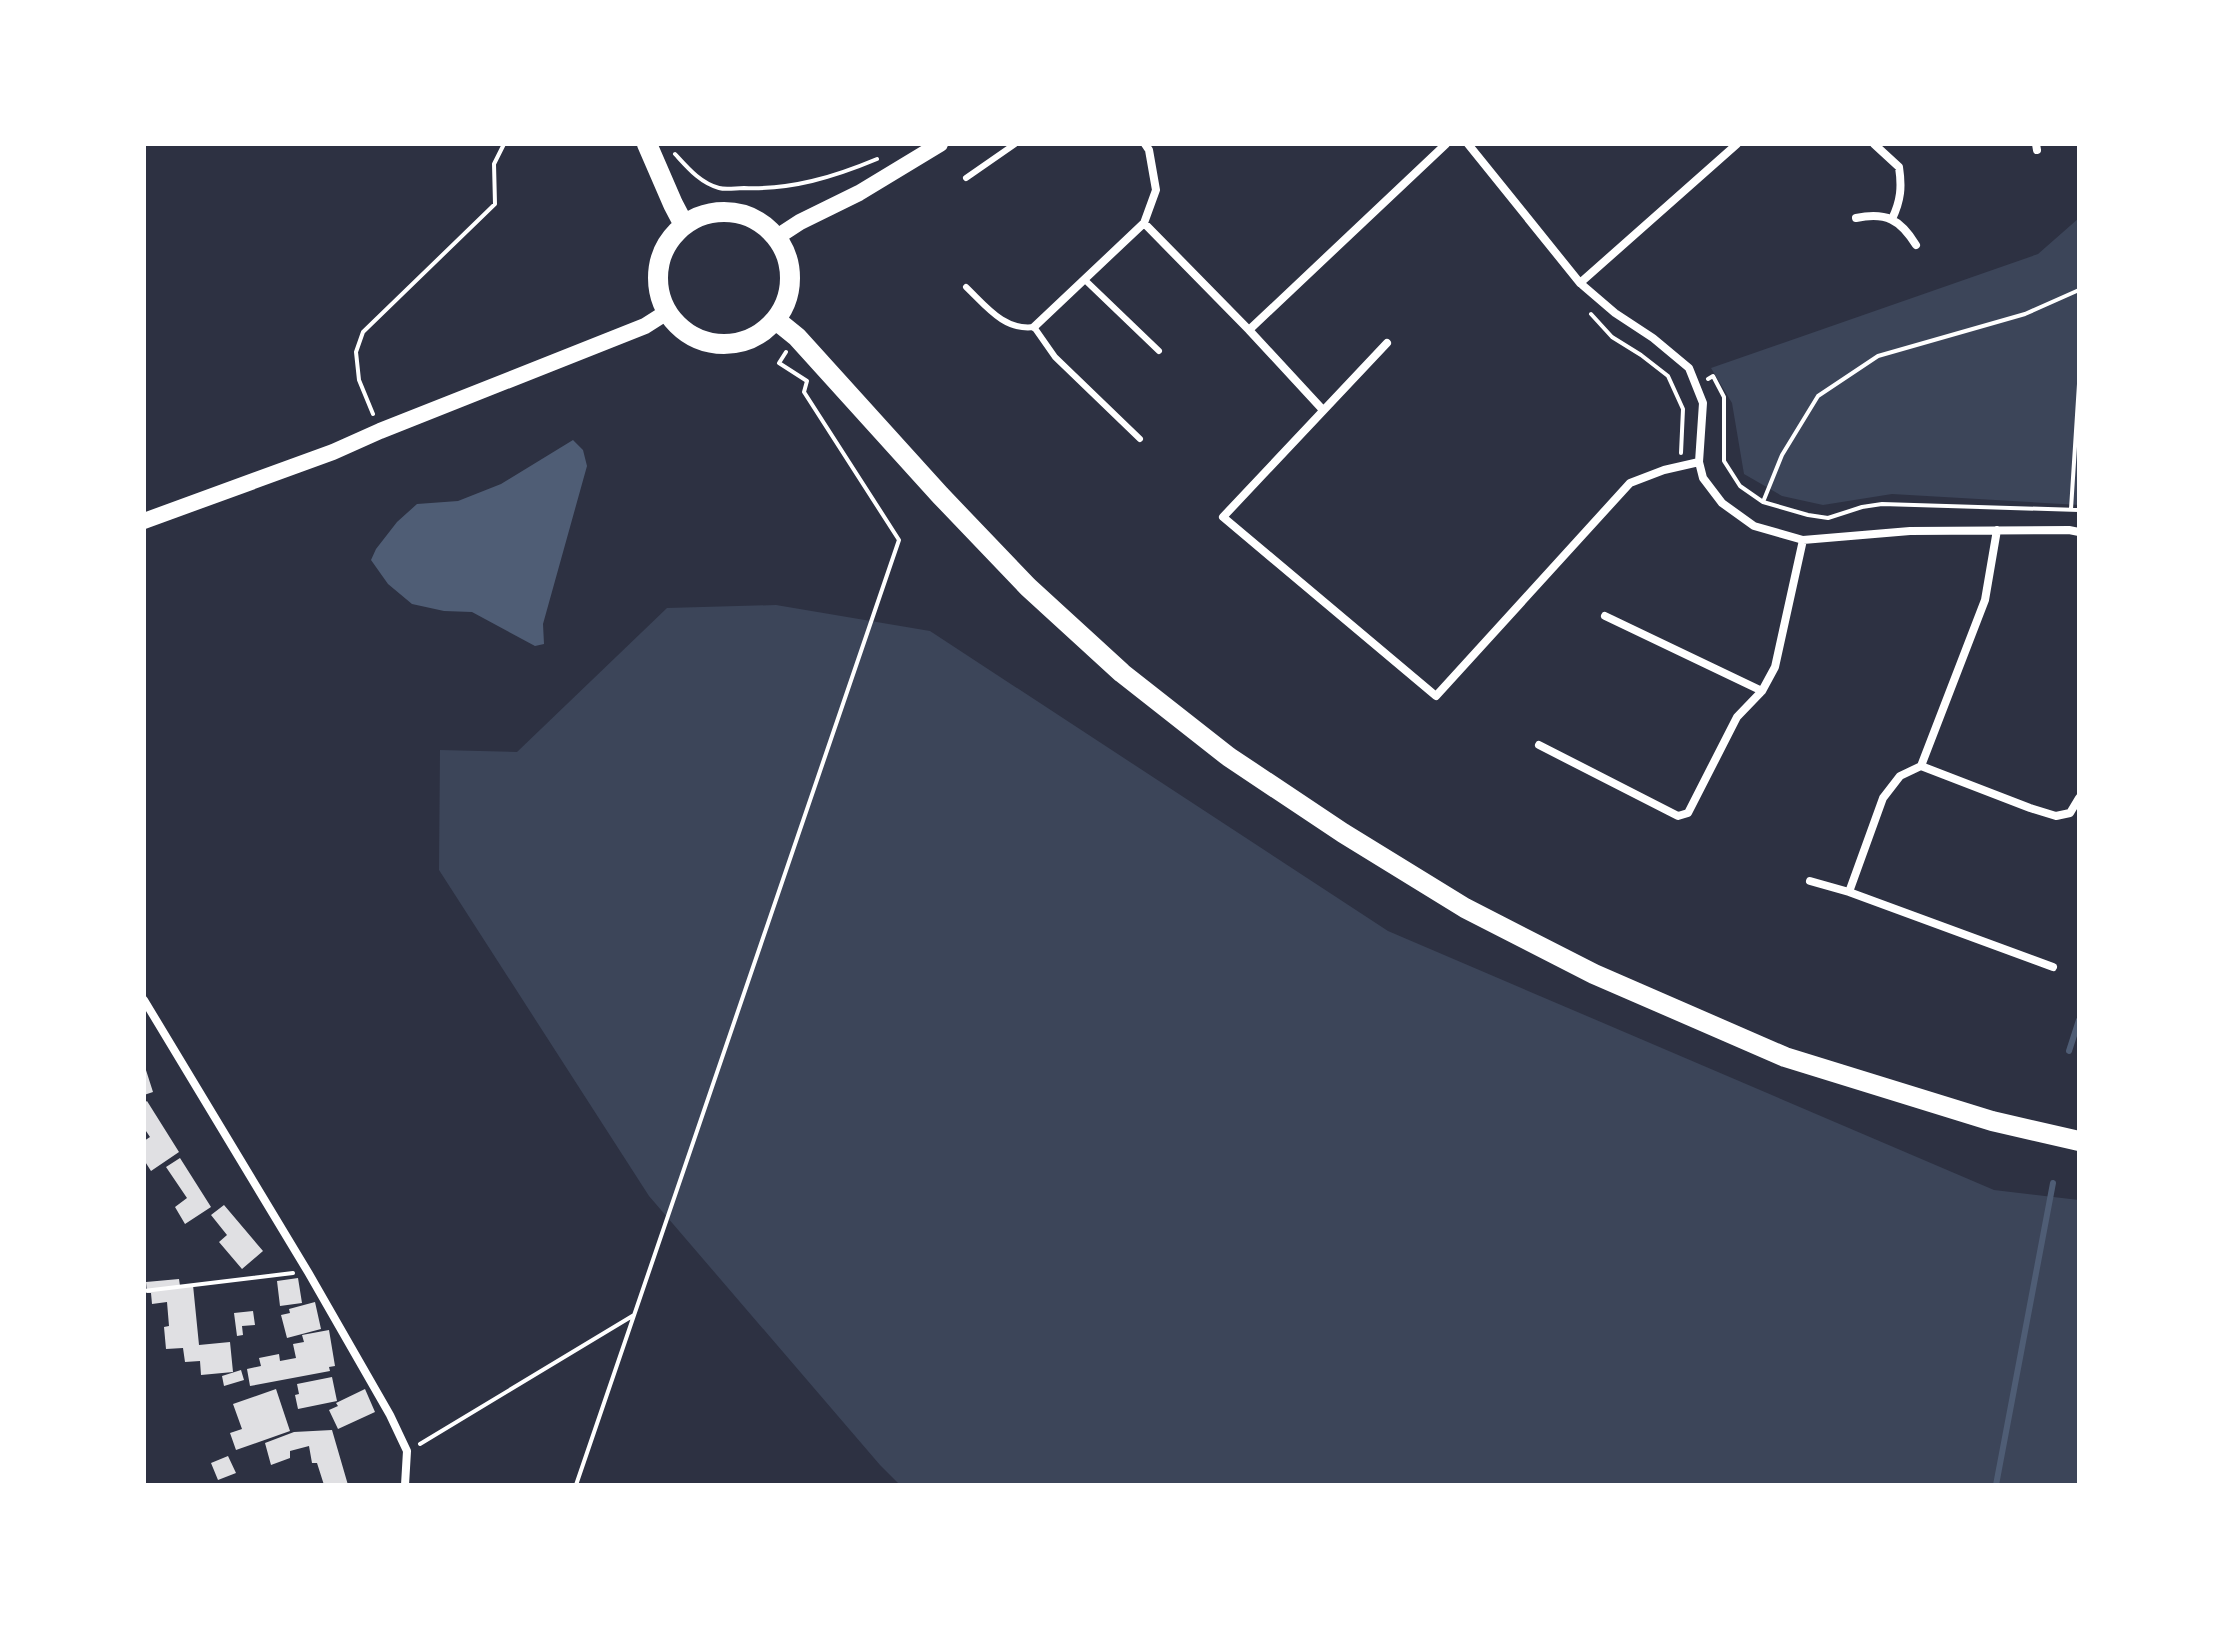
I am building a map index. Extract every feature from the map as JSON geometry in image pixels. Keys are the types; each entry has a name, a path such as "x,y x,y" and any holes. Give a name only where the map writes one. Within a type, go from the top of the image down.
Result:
{"highway":[{"path":"647,144 684,225"},
{"path":"722,211 743,214 762,223 777,237 787,257 791,279 787,300 776,320 760,334 740,342 719,344 699,339 681,328 667,312 660,294 658,275 670,238 684,225 702,215 722,211"},
{"path":"776,320 797,337 1028,587 1122,673 1229,757 1356,841 1490,922 1594,974 1785,1057 1992,1121 2079,1141"}],"main road":[{"path":"777,237 859,193 940,144"},
{"path":"144,521 333,452 645,326 667,312"}],"street":[{"path":"1034,327 1144,223 1156,190 1149,150 1145,144"},
{"path":"1249,330 1446,144"},
{"path":"1468,144 1580,283 1689,368 1703,403 1699,462 1703,478 1722,503 1754,526 1803,540 1910,531 2079,532"},
{"path":"1580,283 1737,144"},
{"path":"1874,144 1899,167 1902,187 1892,219"},
{"path":"1856,218 1873,215 1892,219 1907,231 1916,245"},
{"path":"1144,223 1323,410"},
{"path":"1387,343 1223,517 1436,696 1630,483 1664,470 1699,462"},
{"path":"1849,892 1883,798 1900,776 1921,766 1985,600 1997,530"},
{"path":"1539,745 1678,816 1688,813 1737,717 1762,691 1775,667 1803,540"},
{"path":"1605,616 1762,691"},
{"path":"1921,766 2056,816 2070,813 2079,798"},
{"path":"1810,881 1849,892 2053,967"},
{"path":"144,1000 390,1415 407,1451 405,1485"}],"lane":[{"path":"966,178 1015,144"},
{"path":"1084,279 1159,351"},
{"path":"966,287 1006,323 1021,328 1034,327 1055,357 1140,439"}],"path":[{"path":"380,431 359,380 356,352 363,332 495,204 494,164 504,144"},
{"path":"672,151 693,174 718,188 756,189 797,186 847,171 885,155"},
{"path":"1763,502 1782,455 1818,396 1878,356 2025,314 2079,290"},
{"path":"576,1485 899,540 804,392 807,381 779,363 797,337"},
{"path":"1713,376 1724,397 1724,461 1740,486 1763,502 1828,518 1882,504 2079,510"},
{"path":"2071,509 2079,384"},
{"path":"144,1291 308,1272"},
{"path":"407,1451 634,1315"}],"shaded area":[{"path":"2079,218 2079,505 1892,494 1823,505 1782,496 1744,474 1732,403 1711,368 2038,254"},
{"path":"573,440 583,450 587,466 543,624 544,644 535,646 472,612 444,611 412,604 388,584 371,560 397,522 417,504 458,501 501,484"},
{"path":"776,605 930,631 1388,931 1994,1190 2079,1200 2079,1485 900,1485 649,1196 439,870 440,750 517,752 667,608"}],"building":[{"path":"144,1068 153,1092 144,1095"},
{"path":"147,1101 179,1152 151,1171 144,1160 144,1141 150,1137 144,1128 144,1103"},
{"path":"180,1158 211,1207 185,1224 175,1207 187,1198 166,1167"},
{"path":"224,1205 263,1251 242,1269 219,1242 227,1235 211,1215"},
{"path":"298,1278 302,1303 280,1306 277,1281"},
{"path":"179,1279 180,1286 193,1285 199,1345 230,1342 233,1372 201,1375 200,1361 185,1362 183,1348 166,1349 164,1327 169,1326 167,1302 152,1304 146,1282"},
{"path":"315,1302 321,1329 287,1338 281,1315 290,1313 289,1309"},
{"path":"253,1311 255,1325 242,1326 243,1335 237,1336 234,1313"},
{"path":"329,1330 335,1366 329,1367 330,1371 250,1386 247,1369 261,1366 259,1358 279,1354 280,1361 296,1358 293,1344 304,1342 302,1335"},
{"path":"241,1370 244,1380 224,1386 222,1376"},
{"path":"332,1377 337,1401 298,1409 295,1395 299,1394 297,1384"},
{"path":"276,1389 290,1431 236,1450 230,1433 242,1429 233,1404"},
{"path":"365,1389 375,1412 338,1429 329,1410 338,1406 336,1403"},
{"path":"332,1430 348,1485 324,1485 317,1463 312,1463 309,1446 290,1451 290,1458 271,1465 265,1443 294,1432"},
{"path":"228,1456 236,1473 218,1480 211,1463"}],"waterway":[{"path":"2069,1051 2079,1020"},
{"path":"1996,1485 2053,1183"}]}
